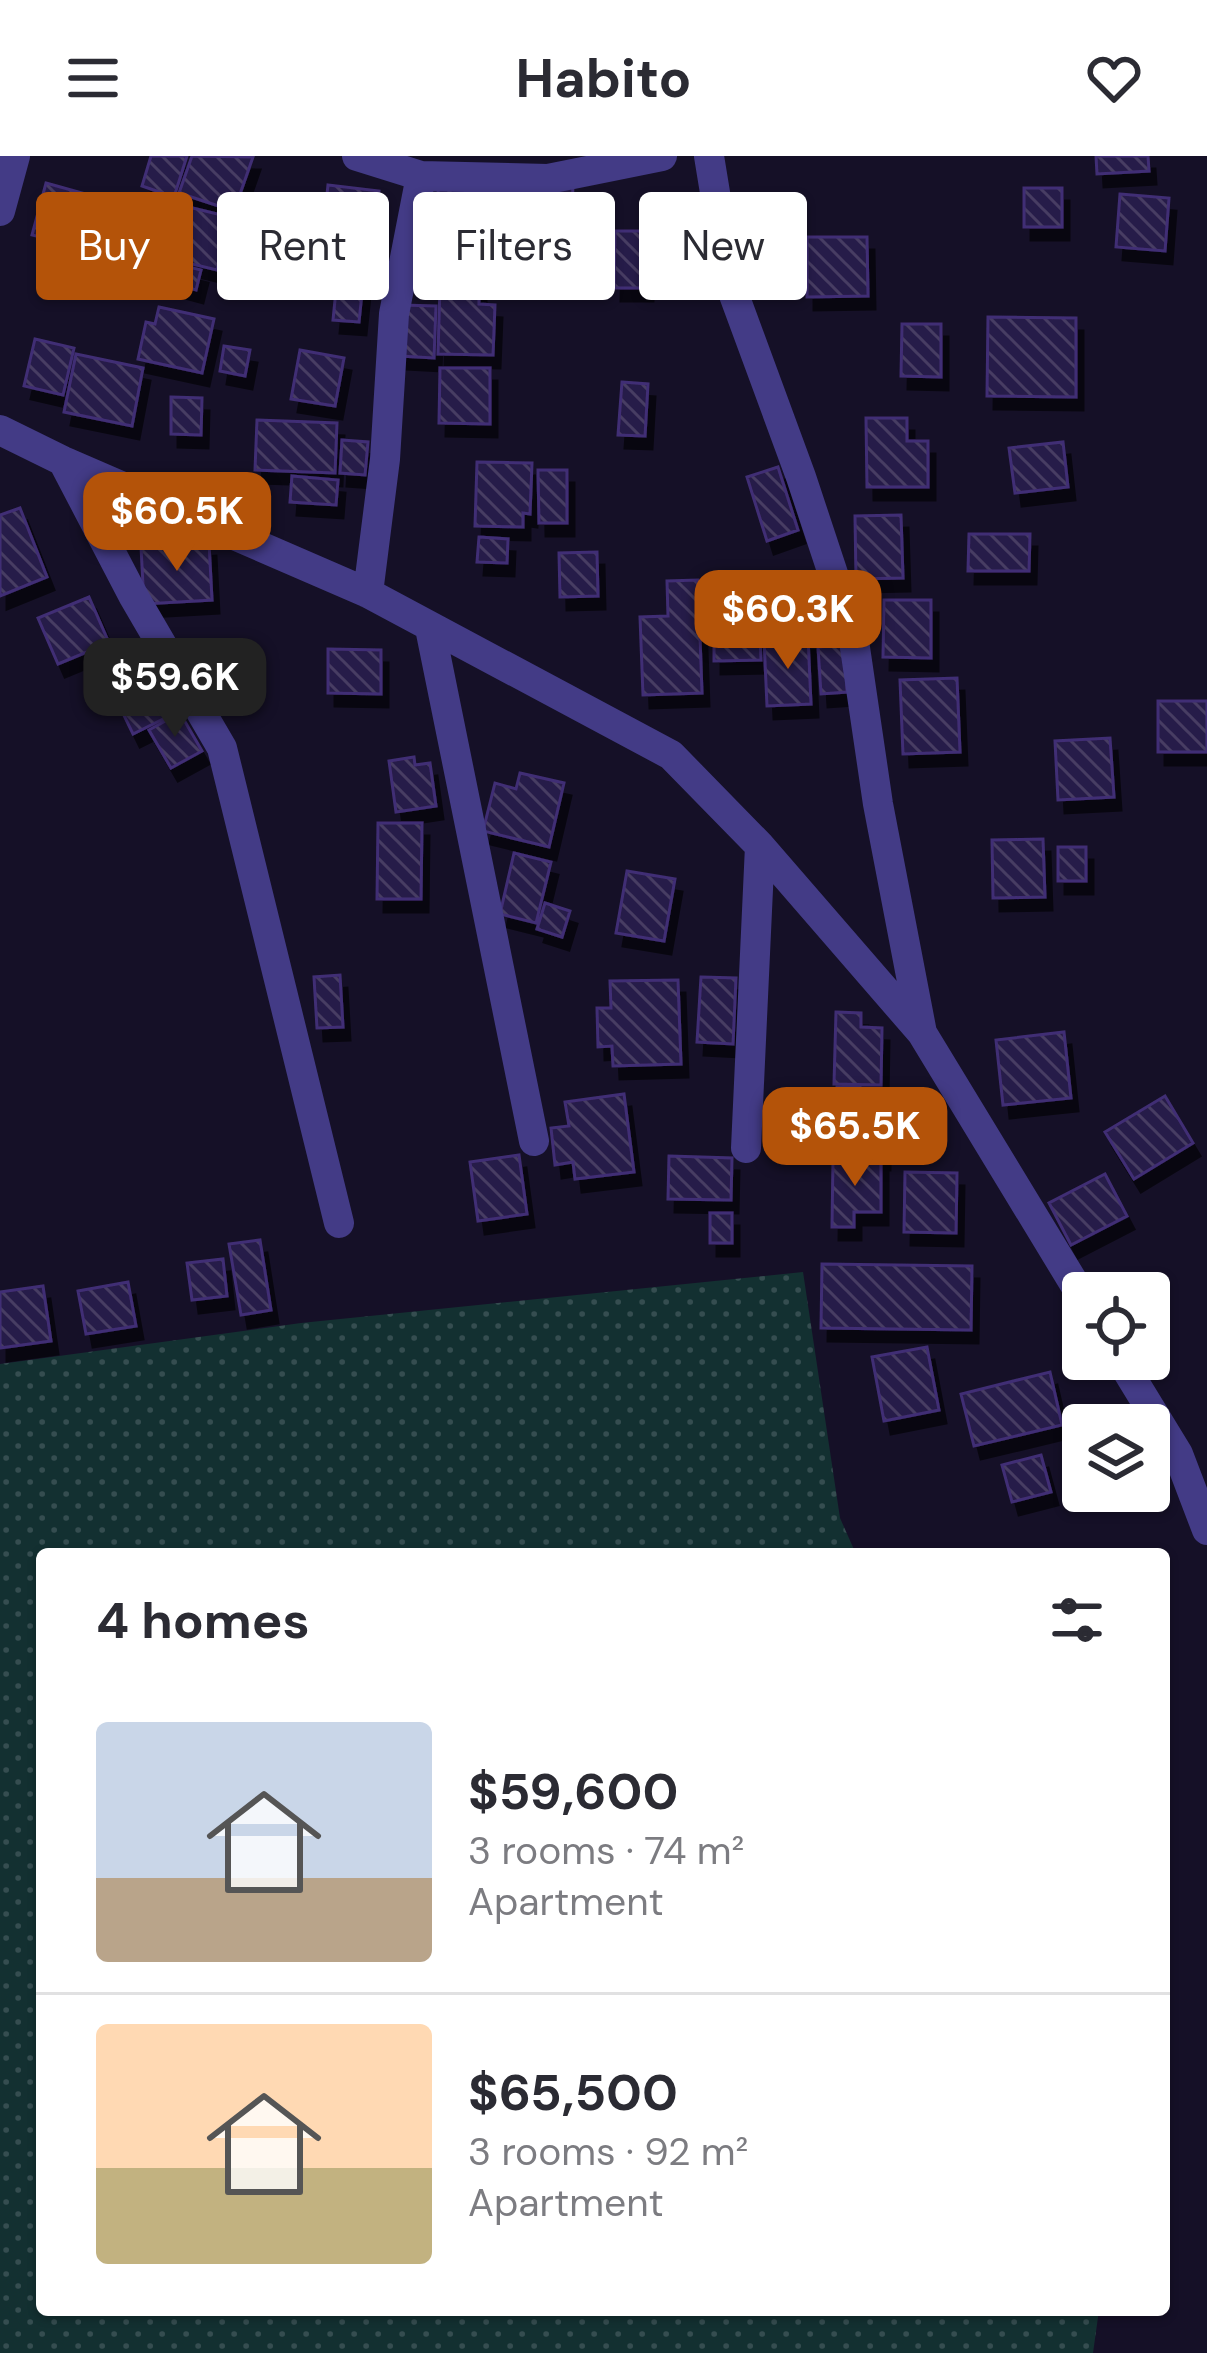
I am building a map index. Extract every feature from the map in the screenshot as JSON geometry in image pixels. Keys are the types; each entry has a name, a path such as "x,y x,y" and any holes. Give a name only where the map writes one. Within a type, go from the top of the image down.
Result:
{"street":[{"path":"0,211 15,156"},
{"path":"357,156 421,176 548,179 662,156"},
{"path":"709,156 730,284 853,634 878,804 922,1033"},
{"path":"368,592 385,459 394,314 421,176"},
{"path":"0,430 368,592 671,754 760,846 922,1033 1067,1272"},
{"path":"63,461 134,597 222,748 339,1223"},
{"path":"430,628 534,1141"},
{"path":"746,1148 760,846"},
{"path":"1133,1380 1178,1454 1207,1530"}],"green space":[{"path":"803,1272 840,1518 853,1548 36,1548 36,2316 1098,2316 1093,2353 0,2353 0,1364 301,1323"}],"building":[{"path":"151,156 187,156 176,192 142,186"},
{"path":"192,156 253,157 241,192 217,192 217,205 193,198 193,192 179,192"},
{"path":"1096,156 1148,156 1149,171 1097,174"},
{"path":"46,183 79,192 44,192"},
{"path":"533,183 573,184 573,192 533,192"},
{"path":"328,185 379,191 379,192 327,192"},
{"path":"439,185 490,191 490,192 438,192"},
{"path":"1024,188 1062,188 1062,227 1024,227"},
{"path":"1120,194 1169,198 1165,251 1116,247"},
{"path":"193,208 217,214 217,270 193,264"},
{"path":"615,231 639,231 639,288 615,288"},
{"path":"807,237 867,237 868,296 807,297"},
{"path":"193,268 201,270 193,289"},
{"path":"335,300 361,300 359,322 333,320"},
{"path":"440,300 495,305 493,355 438,354"},
{"path":"401,305 436,306 434,358 400,356"},
{"path":"159,307 214,319 202,373 138,359 146,322 155,324"},
{"path":"988,317 1076,318 1076,397 987,396"},
{"path":"902,324 941,324 941,377 901,376"},
{"path":"35,339 74,348 63,395 24,386"},
{"path":"224,346 250,350 245,376 220,371"},
{"path":"300,350 344,358 335,406 291,399"},
{"path":"76,354 143,368 132,426 64,412"},
{"path":"440,368 490,368 490,424 439,423"},
{"path":"622,382 648,384 645,436 618,435"},
{"path":"171,397 202,398 201,435 171,434"},
{"path":"866,418 907,418 907,441 928,441 928,487 867,487"},
{"path":"257,420 337,423 335,473 255,470"},
{"path":"342,440 368,442 365,475 340,473"},
{"path":"1063,442 1068,487 1015,493 1009,448"},
{"path":"477,462 532,463 530,514 523,513 523,527 475,526"},
{"path":"778,467 798,530 767,541 747,477"},
{"path":"538,470 567,470 567,523 539,523"},
{"path":"292,476 338,480 336,505 290,502"},
{"path":"20,508 47,577 0,596 0,515"},
{"path":"901,515 903,578 856,579 855,516"},
{"path":"969,534 1030,534 1029,571 968,571"},
{"path":"479,537 508,539 507,563 477,562"},
{"path":"209,543 212,600 144,604 141,547"},
{"path":"597,552 598,596 560,597 559,553"},
{"path":"820,578 836,634 812,640 796,586"},
{"path":"698,580 702,693 643,695 640,617 668,616 667,581"},
{"path":"782,581 786,598 795,597 800,624 737,636 729,591"},
{"path":"89,597 109,643 58,664 38,618"},
{"path":"884,600 931,600 931,658 883,657"},
{"path":"808,637 811,704 767,706 764,639"},
{"path":"760,638 761,660 714,661 714,639"},
{"path":"845,645 847,692 821,694 818,647"},
{"path":"150,648 162,672 139,684 127,659"},
{"path":"328,649 381,650 381,694 328,693"},
{"path":"123,659 134,682 115,692 102,669"},
{"path":"957,678 960,752 903,754 900,680"},
{"path":"155,679 173,714 133,734 116,699"},
{"path":"1158,701 1207,701 1207,752 1158,752"},
{"path":"180,713 202,751 171,768 149,730"},
{"path":"1110,738 1114,797 1058,800 1055,741"},
{"path":"414,757 415,765 430,763 436,806 396,812 389,761"},
{"path":"520,773 564,783 549,847 483,831 495,783 516,789"},
{"path":"378,823 422,823 421,899 377,899"},
{"path":"1043,839 1045,897 993,898 992,840"},
{"path":"1058,847 1086,847 1086,881 1058,881"},
{"path":"514,853 551,862 536,923 500,914"},
{"path":"627,871 675,879 664,941 616,933"},
{"path":"545,903 570,911 562,937 537,929"},
{"path":"340,975 343,1027 317,1028 314,977"},
{"path":"701,977 736,978 733,1044 697,1042"},
{"path":"678,980 681,1064 613,1066 612,1046 598,1047 597,1008 611,1008 610,981"},
{"path":"836,1012 861,1013 861,1027 882,1028 881,1085 834,1084"},
{"path":"1064,1032 1071,1098 1003,1105 996,1040"},
{"path":"837,1087 860,1087 860,1103 884,1103 883,1157 836,1156"},
{"path":"624,1094 634,1172 575,1179 573,1162 555,1165 551,1128 569,1126 565,1102"},
{"path":"1165,1096 1193,1143 1134,1179 1105,1132"},
{"path":"519,1155 527,1214 478,1221 470,1162"},
{"path":"669,1156 732,1158 731,1200 668,1199"},
{"path":"833,1159 881,1159 881,1212 854,1212 854,1227 832,1227"},
{"path":"905,1172 957,1173 956,1233 904,1232"},
{"path":"1105,1174 1127,1216 1071,1245 1049,1203"},
{"path":"710,1213 732,1213 732,1243 710,1243"},
{"path":"260,1240 271,1310 241,1315 229,1244"},
{"path":"223,1259 227,1296 192,1300 187,1263"},
{"path":"822,1264 972,1266 971,1330 821,1328"},
{"path":"128,1282 136,1326 86,1334 78,1291"},
{"path":"43,1286 51,1341 0,1348 0,1292"},
{"path":"927,1347 939,1410 884,1421 872,1357"},
{"path":"1050,1372 1062,1425 974,1446 961,1394"},
{"path":"1041,1455 1051,1492 1012,1502 1002,1465"}]}
